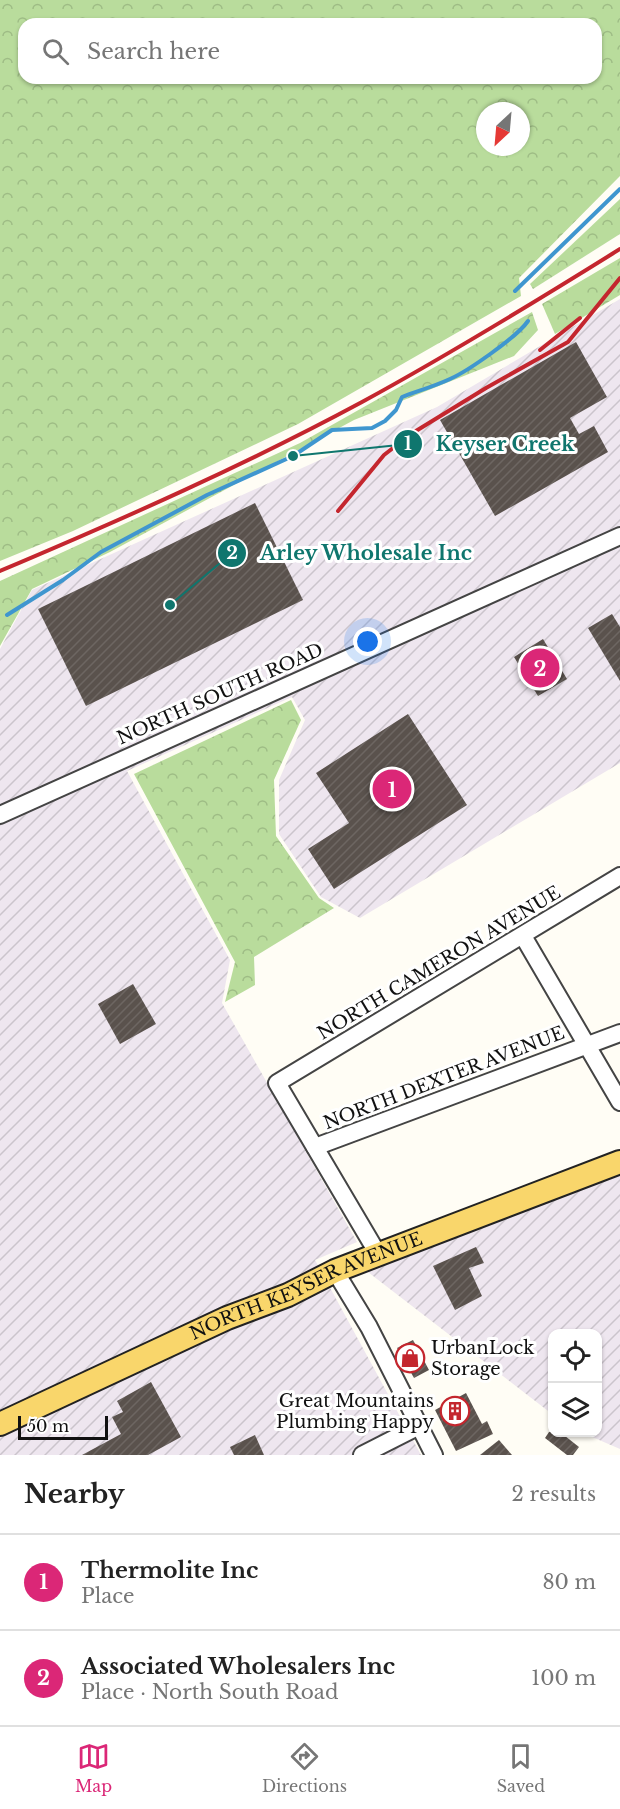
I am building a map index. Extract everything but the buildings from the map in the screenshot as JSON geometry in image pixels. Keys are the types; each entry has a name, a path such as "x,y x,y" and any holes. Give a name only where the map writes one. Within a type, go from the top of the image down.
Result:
{"main road":[{"name":"NORTH KEYSER AVENUE","path":"0,1424 227,1318 288,1295 335,1271 620,1162"}],"street":[{"name":"NORTH SOUTH ROAD","path":"0,815 620,536"},
{"name":"NORTH CAMERON AVENUE","path":"315,1147 277,1083 620,876"},
{"path":"523,936 620,1102"},
{"name":"NORTH DEXTER AVENUE","path":"315,1147 620,1033"},
{"path":"315,1147 378,1254"},
{"path":"335,1271 369,1328 434,1455"},
{"path":"362,1455 419,1426"}],"shaded area":[{"path":"620,299 620,763 360,918 321,897 279,834 279,780 305,720 292,697 127,771 230,960 222,1003 357,1242 315,1260 421,1455 0,1455 0,649 32,590 437,407"},
{"path":"620,1171 620,1449 592,1437 602,1437 602,1329 548,1329 548,1411 364,1269"}],"green space":[{"path":"0,0 620,0 620,176 519,278 521,296 298,424 73,531 0,561"},
{"path":"620,199 620,234 533,289 530,284"},
{"path":"620,258 620,295 555,334 542,304"},
{"path":"532,312 538,330 514,356 354,420 110,552 32,589 0,646 0,581 300,443"},
{"path":"291,700 301,720 274,780 276,836 319,898 334,908 254,957 255,985 225,1002 235,962 134,774"}],"waterway":[{"path":"515,291 620,189"},
{"path":"7,615 63,580 101,552 207,495 293,456 332,430 372,428 385,421 396,410 402,397 444,382 468,369 492,353 528,321"}],"railway":[{"path":"0,571 183,491 318,425 395,384 620,249"},
{"path":"338,511 384,455 411,434 568,342 620,278"},
{"path":"540,350 580,318"}],"place":[{"name":"Keyser Creek","path":"293,456"},
{"name":"Arley Wholesale Inc","path":"170,605"},
{"name":"Associated Wholesalers Inc","path":"540,668"},
{"name":"Thermolite Inc","path":"392,789"},
{"name":"UrbanLock Storage","path":"410,1358"},
{"name":"Great Mountains Plumbing Happy","path":"455,1411"}]}
